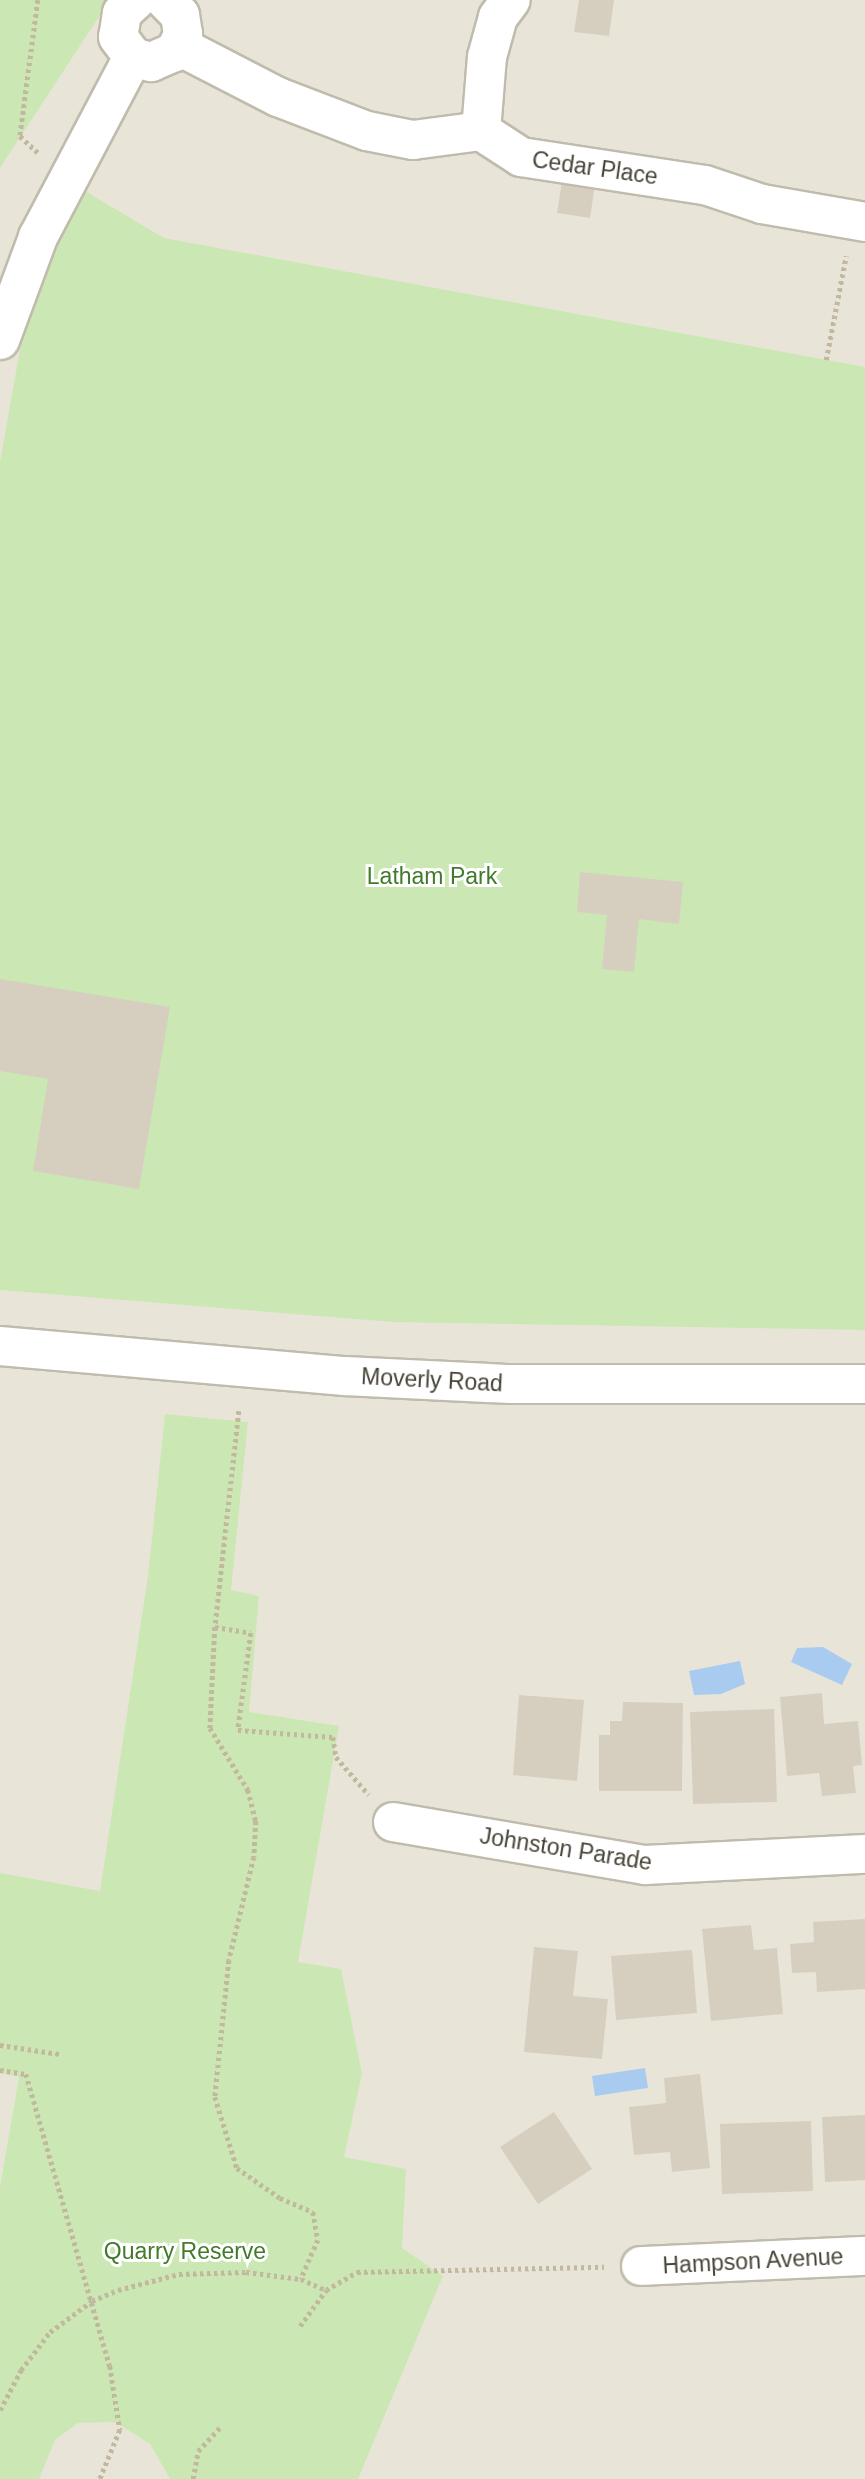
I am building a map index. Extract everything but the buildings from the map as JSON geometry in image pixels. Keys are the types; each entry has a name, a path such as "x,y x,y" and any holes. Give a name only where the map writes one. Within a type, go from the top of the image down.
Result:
{"street":[{"path":"136,0 122,12 118,24 120,43 133,57 158,61 179,46 182,21 166,0"},
{"path":"179,46 278,97 367,131 413,140 481,131 487,57 498,17 511,0"},
{"path":"0,340 66,180 133,57"},
{"name":"Cedar Place","path":"481,131 521,157 705,186 762,204 859,222"},
{"name":"Moverly Road","path":"0,1346 345,1376 511,1384 865,1384"},
{"name":"Johnston Parade","path":"393,1822 645,1865 865,1854"},
{"name":"Hampson Avenue","path":"641,2266 865,2256"}],"path":[{"path":"38,0 20,136 66,180"},
{"path":"826,360 859,222"},
{"path":"239,1411 215,1627 210,1728 248,1790 256,1821 254,1857 229,1960 215,2098 237,2168 280,2198 313,2212 318,2239 301,2279"},
{"path":"215,1627 251,1633 238,1730 333,1737 336,1757 393,1822"},
{"path":"0,2045 59,2053"},
{"path":"0,2070 26,2074 110,2366 120,2430 100,2479"},
{"path":"300,2326 326,2290 357,2272 641,2266"},
{"path":"0,2410 21,2370 50,2332 92,2301 179,2274 246,2272 301,2279 326,2290"},
{"path":"193,2479 198,2451 220,2427"}],"shaded area":[{"path":"0,0 865,0 865,2479 0,2479"}],"green space":[{"path":"0,0 110,0 0,168"},
{"name":"Latham Park","path":"85,191 164,238 865,367 865,1330 393,1322 0,1290 0,462 22,338 59,234"},
{"name":"Quarry Reserve","path":"165,1414 248,1422 231,1590 259,1596 249,1712 339,1726 298,1962 341,1969 362,2074 344,2157 406,2169 402,2248 443,2276 358,2479 170,2479 150,2444 115,2422 78,2423 55,2440 39,2479 0,2479 0,2187 19,2077 0,2073 0,1873 100,1891 148,1576"}],"water":[{"path":"823,1647 852,1664 842,1685 791,1662 797,1648"},
{"path":"740,1661 745,1684 721,1694 694,1695 689,1671"},
{"path":"645,2068 648,2088 595,2096 592,2076"}]}
